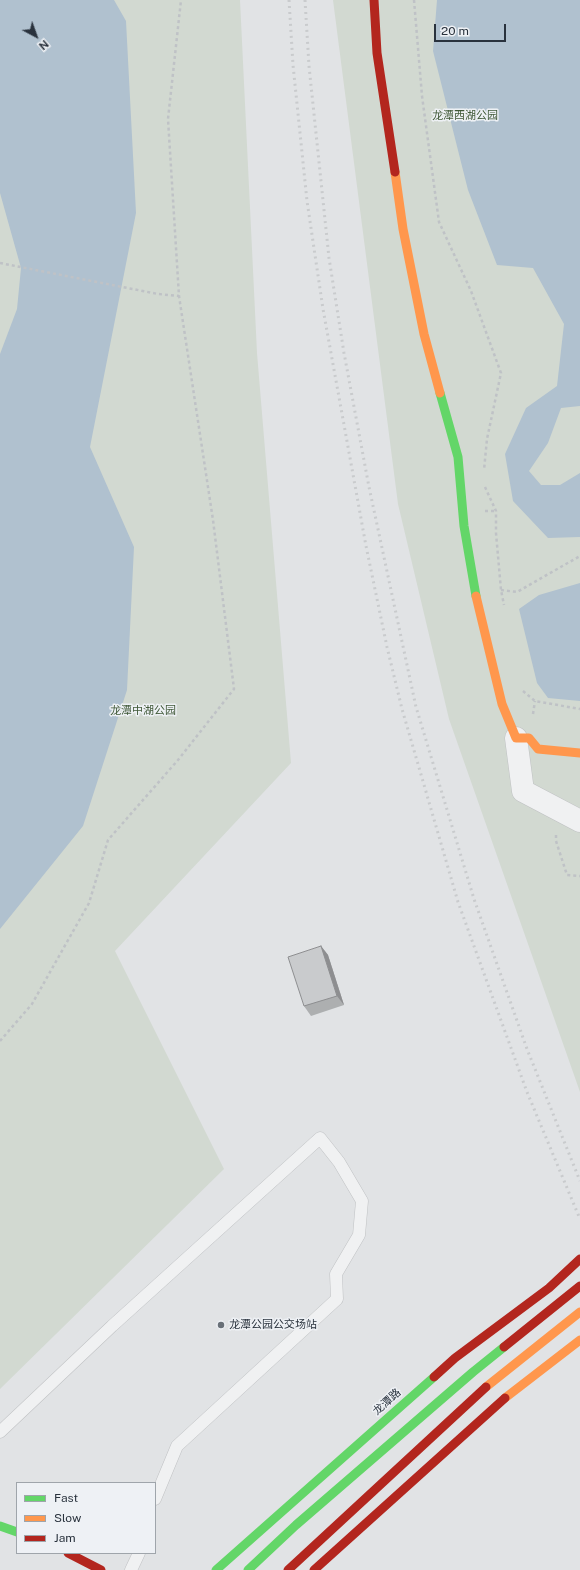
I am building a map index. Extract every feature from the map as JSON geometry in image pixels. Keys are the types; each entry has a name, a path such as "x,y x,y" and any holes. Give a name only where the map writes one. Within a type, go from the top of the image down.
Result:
{"street":[{"path":"374,0 377,53 402,229 424,334 458,457 464,526 475,597 502,704 516,738 523,791 580,821"},
{"path":"516,738 529,738 538,748 580,753"},
{"name":"龙潭路","path":"216,1570 455,1358 549,1288 580,1259"},
{"path":"248,1570 296,1525 473,1372 580,1286"},
{"path":"288,1570 483,1389 580,1312"},
{"path":"314,1570 498,1404 580,1340"},
{"path":"0,1526 16,1532"},
{"path":"70,1554 101,1570"}],"lane":[{"path":"0,1432 112,1326 320,1138 339,1162 362,1201 358,1235 336,1274 337,1299 177,1446 156,1497"},
{"path":"131,1570 139,1554"}],"path":[{"path":"0,1041 32,1004 89,903 108,840 178,760 234,689 213,520 179,296 168,119 181,0"},
{"path":"414,0 422,96 439,222 471,291 501,373 487,439 484,475"},
{"path":"0,263 158,294 179,296"},
{"path":"484,486 496,511 496,533 501,590 505,612"},
{"path":"501,590 517,592 580,556"},
{"path":"520,688 535,701 580,709"},
{"path":"553,807 556,841 568,875 580,876"}],"green space":[{"name":"龙潭中湖公园","path":"0,0 240,0 257,353 291,763 115,951 224,1169 0,1389"},
{"name":"龙潭西湖公园","path":"333,0 580,0 580,1092 449,719 398,504"}],"water":[{"path":"0,0 114,0 126,21 136,213 90,447 134,547 127,690 83,826 0,929 0,354 17,309 21,268 0,193"},
{"path":"437,0 580,0 580,406 561,408 548,443 529,471 541,485 560,485 580,473 580,537 548,538 513,501 505,454 526,408 557,386 564,324 533,268 497,265 468,190 433,51"},
{"path":"580,583 580,701 548,698 537,683 519,609 539,595"}],"building":[{"path":"321,946 337,996 304,1006 288,957"}],"railway":[{"path":"289,0 293,65 307,201 323,309 366,546 387,647 402,709 458,902 527,1092 580,1219"},
{"path":"305,0 309,66 329,258 344,353 369,487 416,707 474,899 527,1049 580,1181"}],"traffic: fast":[{"path":"440,393 458,457 464,526 476,596"},
{"path":"248,1570 296,1525 504,1347"},
{"path":"216,1570 434,1377"},
{"path":"0,1526 16,1532"}],"traffic: slow":[{"path":"395,172 403,229 424,334 440,393"},
{"path":"476,596 502,704 516,738 529,738 538,749 580,753"},
{"path":"486,1387 580,1312"},
{"path":"505,1398 580,1340"}],"traffic: jam":[{"path":"374,0 377,53 395,172"},
{"path":"434,1377 455,1358 549,1288 580,1259"},
{"path":"504,1347 580,1286"},
{"path":"288,1570 486,1387"},
{"path":"314,1570 505,1398"},
{"path":"70,1554 101,1570"}],"place":[{"name":"龙潭公园公交场站","path":"221,1325"}]}
